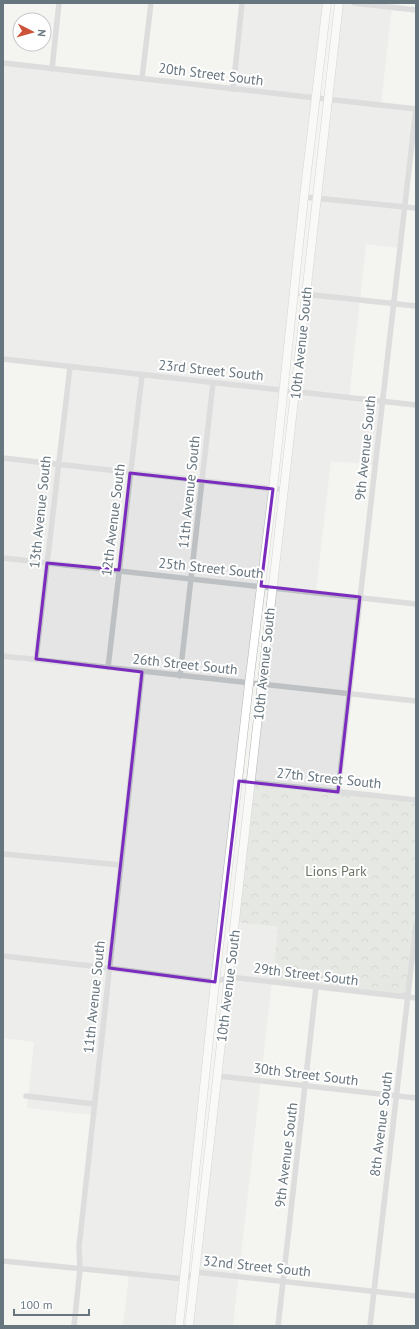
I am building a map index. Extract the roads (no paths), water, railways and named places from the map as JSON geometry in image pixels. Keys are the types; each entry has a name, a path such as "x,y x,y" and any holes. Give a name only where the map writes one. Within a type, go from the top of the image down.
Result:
{"highway":[{"name":"10th Avenue South","path":"179,1326 249,684 273,489 295,293 304,196 327,3"},
{"name":"10th Avenue South","path":"190,1326 272,587 285,490 316,198 339,3"}],"street":[{"path":"52,69 59,3"},
{"path":"142,78 150,3"},
{"path":"233,89 242,3"},
{"path":"354,3 416,10"},
{"name":"20th Street South","path":"3,63 416,109"},
{"name":"9th Avenue South","path":"338,792 416,109"},
{"path":"304,196 416,208"},
{"path":"295,293 416,306"},
{"name":"23rd Street South","path":"3,359 416,405"},
{"name":"13th Avenue South","path":"36,660 70,367"},
{"name":"12th Avenue South","path":"108,668 142,374"},
{"name":"11th Avenue South","path":"180,676 213,383"},
{"path":"3,458 285,490"},
{"name":"25th Street South","path":"3,558 416,604"},
{"name":"26th Street South","path":"3,656 416,702"},
{"name":"11th Avenue South","path":"74,1326 80,1269 79,1246 142,672"},
{"name":"27th Street South","path":"239,781 416,800"},
{"path":"3,854 121,866"},
{"name":"8th Avenue South","path":"370,1326 416,925"},
{"name":"29th Street South","path":"3,956 216,982 229,977 316,988 416,998"},
{"name":"9th Avenue South","path":"278,1326 316,988"},
{"name":"30th Street South","path":"218,1076 416,1098"},
{"path":"26,1096 94,1104"},
{"name":"32nd Street South","path":"3,1261 184,1279 196,1272 416,1296"}],"park label":[{"name":"Lions Park","path":"336,871"}]}
